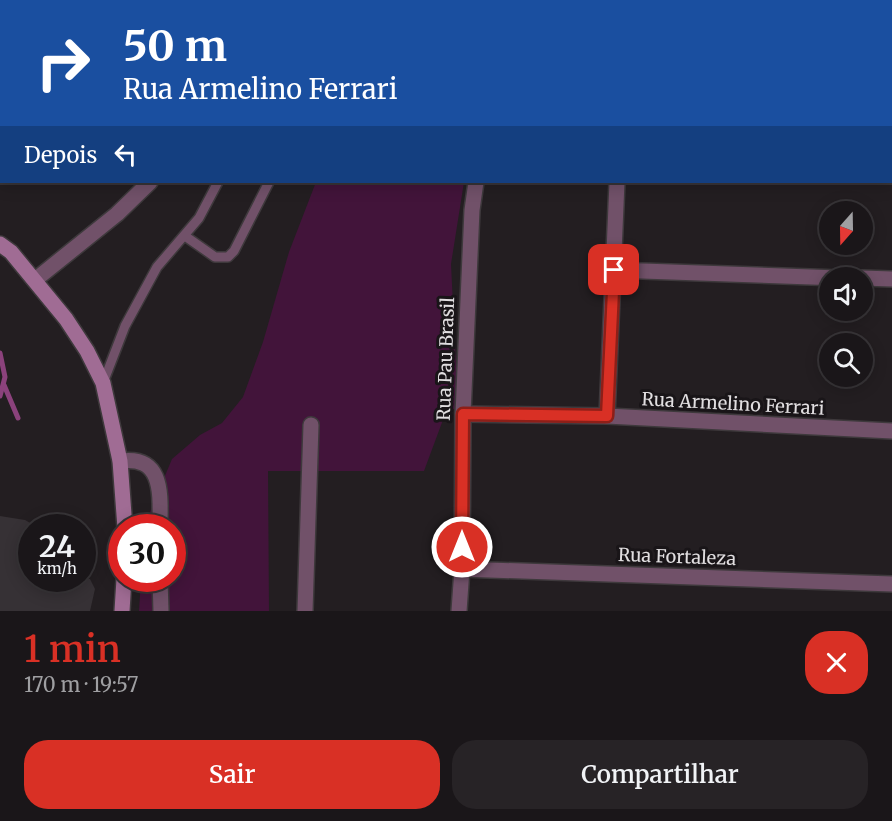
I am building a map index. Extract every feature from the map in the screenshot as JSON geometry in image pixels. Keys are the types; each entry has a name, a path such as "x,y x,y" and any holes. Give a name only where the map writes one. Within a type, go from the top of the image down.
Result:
{"main road":[{"path":"0,244 11,252 35,280 87,351 103,383 120,460 124,514"},
{"path":"122,611 123,592"}],"street":[{"path":"35,280 117,214 149,183"},
{"name":"Rua Pau Brasil","path":"459,611 462,569 463,414 472,210 476,183"},
{"path":"607,416 616,183"},
{"path":"614,270 819,277"},
{"path":"873,278 892,279"},
{"name":"Rua Armelino Ferrari","path":"463,414 607,416 892,431"},
{"path":"305,611 311,425"},
{"path":"120,460 141,461 148,464 156,480 160,514"},
{"name":"Rua Fortaleza","path":"462,569 892,584"},
{"path":"160,592 161,611"}],"lane":[{"path":"103,383 125,326 157,267 199,218 217,183"},
{"path":"185,236 215,257 228,257 234,251 268,183"}],"shaded area":[{"path":"316,183 464,183 451,264 458,409 447,409 424,471 268,471 269,611 139,611 140,592 186,592 186,514 149,514 172,459 200,435 222,423 243,397 263,342 289,252"}],"building":[{"path":"0,516 18,519 18,592 94,592 90,611 0,611"}],"waterway":[{"path":"0,353 5,377 0,396"},
{"path":"4,385 18,418"}],"route":[{"path":"462,547 463,414 607,416 614,270"}]}
